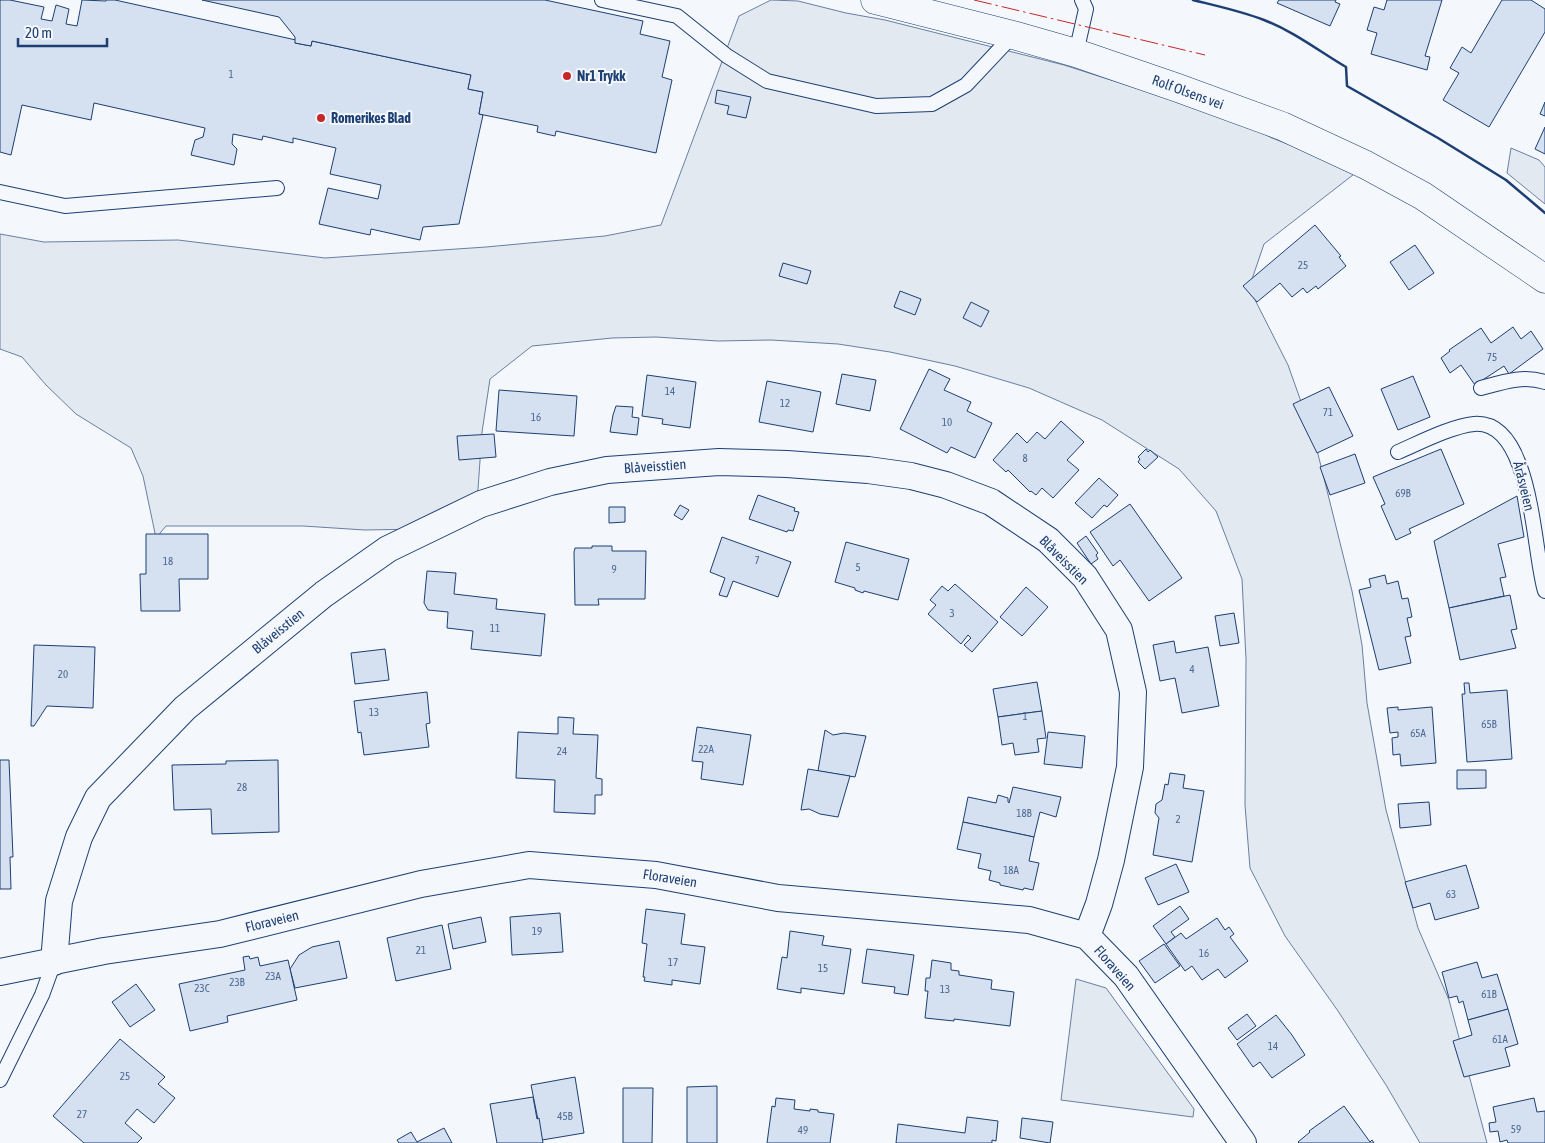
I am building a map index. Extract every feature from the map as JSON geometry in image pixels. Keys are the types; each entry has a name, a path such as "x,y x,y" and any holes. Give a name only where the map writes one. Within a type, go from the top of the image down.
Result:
{"main road":[{"name":"Rolf Olsens vei","path":"875,0 1076,53 1282,126 1366,165 1423,196 1545,279"},
{"name":"Rolf Olsens vei","path":"1481,235 1545,296"}],"street":[{"name":"Blåveisstien","path":"54,962 59,901 79,837 98,798 185,708 324,594 388,549 481,504 550,482 607,470 719,462 787,464 868,470 911,476 946,484 991,502 1048,540 1085,577 1118,630 1133,692 1130,767 1111,860 1099,904 1087,936"},
{"name":"Floraveien","path":"0,972 104,951 220,934 421,884 529,865 656,875 778,898 1029,920 1087,936 1126,976 1243,1143"}],"lane":[{"path":"602,0 677,16 728,56 768,81 876,106 932,104 966,85 1013,35"},
{"path":"1076,53 1086,9 1082,0"},
{"path":"0,192 66,206 277,188"},
{"path":"1482,388 1520,379 1545,382"},
{"name":"Åråsveien","path":"1398,452 1472,424 1490,427 1500,433 1516,454 1525,480 1545,591"},
{"path":"0,1080 42,996 54,962"}],"shaded area":[{"path":"771,0 798,1 885,20 1064,65 1142,90 1177,97 1212,108 1272,138 1358,171 1264,244 1249,288 1288,365 1314,438 1352,591 1362,645 1367,703 1386,810 1418,928 1449,1000 1487,1143 1420,1143 1386,1085 1338,1011 1285,936 1250,868 1245,805 1246,659 1242,579 1216,511 1179,469 1102,420 1029,388 955,366 890,352 838,344 771,340 718,341 656,337 612,338 532,346 490,379 482,432 478,489 472,515 418,529 365,530 303,526 166,526 156,538 143,476 131,448 76,414 46,385 22,357 0,349 0,234 44,242 178,240 325,258 486,247 605,236 661,225 739,16"},
{"path":"1511,148 1539,160 1545,167 1545,204 1507,173"},
{"path":"1076,979 1106,988 1194,1109 1193,1117 1061,1100"}],"building":[{"name":"Romerikes Blad","path":"0,0 10,0 44,7 41,19 52,21 56,5 69,9 66,24 77,26 82,0 115,0 296,40 295,43 311,46 312,41 471,75 468,89 483,92 479,114 483,115 459,224 423,227 420,240 371,229 370,235 319,224 328,188 378,199 381,185 330,174 336,148 293,138 293,143 263,136 262,140 233,134 232,144 237,149 234,165 191,155 195,140 203,137 205,128 94,103 91,120 22,105 11,155 0,152"},
{"name":"Nr1 Trykk","path":"202,0 545,0 643,21 640,34 670,41 662,77 672,80 656,153 556,131 555,136 537,132 538,126 479,114 483,92 468,89 471,75 312,41 311,46 295,43 295,37 279,17"},
{"path":"1279,0 1336,0 1335,2 1340,4 1330,26 1277,3"},
{"path":"1387,0 1442,0 1425,56 1430,57 1427,70 1371,54 1377,33 1367,30 1374,7 1384,10"},
{"path":"1502,0 1531,0 1545,9 1545,32 1489,127 1443,100 1459,73 1450,68 1462,47 1471,53"},
{"path":"717,90 751,97 746,118 727,114 729,106 715,103"},
{"path":"1545,102 1545,116 1540,114"},
{"path":"1545,127 1545,154 1535,149"},
{"path":"1315,225 1341,256 1339,257 1346,266 1318,289 1316,286 1307,293 1303,288 1292,297 1280,283 1257,302 1243,286"},
{"path":"1415,245 1434,273 1409,290 1390,262"},
{"path":"783,263 811,271 807,284 779,276"},
{"path":"900,291 921,299 915,315 894,307"},
{"path":"971,302 989,311 981,327 963,318"},
{"path":"1513,327 1521,339 1531,331 1543,349 1509,374 1504,366 1475,385 1461,365 1450,373 1441,358 1449,350 1481,328 1491,343"},
{"path":"929,369 950,379 944,390 971,402 967,411 992,423 975,458 951,447 947,453 900,429"},
{"path":"842,374 876,380 870,411 836,404"},
{"path":"647,375 696,382 690,428 662,424 663,419 642,416"},
{"path":"1413,376 1430,417 1398,430 1381,389"},
{"path":"767,381 821,392 813,432 759,422"},
{"path":"1329,387 1353,436 1317,453 1293,404"},
{"path":"499,390 577,396 574,436 496,431"},
{"path":"616,406 633,407 632,417 639,418 637,435 610,432"},
{"path":"1061,421 1084,442 1067,460 1079,470 1053,498 1042,488 1036,495 1030,492 1008,470 1006,472 993,460 1017,433 1027,443 1037,432 1045,439"},
{"path":"494,434 496,457 459,460 457,436"},
{"path":"1146,449 1158,457 1145,469 1138,462 1140,459 1138,457"},
{"path":"1441,449 1464,504 1409,529 1411,533 1396,540 1381,506 1385,504 1373,477"},
{"path":"1355,454 1365,483 1330,495 1320,467"},
{"path":"1099,478 1118,495 1107,507 1104,505 1092,518 1075,503"},
{"path":"758,495 795,508 794,511 799,512 793,531 788,530 787,532 749,519"},
{"path":"1517,496 1524,537 1498,544 1506,577 1500,578 1504,596 1449,608 1434,541"},
{"path":"1130,504 1182,578 1149,601 1120,560 1113,566 1090,532"},
{"path":"680,505 689,510 682,520 674,515"},
{"path":"609,507 625,507 625,522 609,523"},
{"path":"146,534 208,534 208,579 179,579 180,611 141,611 140,574 146,574"},
{"path":"1086,536 1098,553 1096,555 1098,559 1091,564 1077,543"},
{"path":"722,537 791,562 778,597 733,581 727,597 719,595 725,578 710,572"},
{"path":"846,542 909,559 898,600 864,591 863,593 855,590 855,588 835,582"},
{"path":"592,546 612,546 612,551 646,551 645,599 598,599 599,605 575,605 575,548 592,548"},
{"path":"427,571 456,573 454,594 497,599 496,609 545,614 541,656 471,649 473,631 447,628 448,612 428,610 424,603"},
{"path":"1385,575 1387,584 1398,581 1402,599 1408,598 1412,617 1407,618 1411,636 1405,637 1411,663 1379,670 1359,590 1371,587 1369,579"},
{"path":"955,584 998,622 972,652 964,645 971,638 968,635 961,644 928,614 936,605 930,600 942,586 948,591"},
{"path":"1026,587 1048,607 1022,636 1000,617"},
{"path":"1510,595 1517,629 1511,630 1516,648 1460,660 1449,608"},
{"path":"1234,613 1239,643 1220,646 1215,616"},
{"path":"1174,641 1176,653 1208,647 1219,706 1182,713 1175,678 1160,681 1153,645"},
{"path":"34,645 95,647 93,708 47,706 34,726 31,726"},
{"path":"385,649 389,680 355,684 351,653"},
{"path":"1037,682 1042,711 998,717 993,689"},
{"path":"1464,683 1469,683 1470,693 1507,690 1512,759 1467,762 1462,694 1465,694"},
{"path":"427,692 430,723 426,724 429,747 364,755 361,732 358,733 354,701"},
{"path":"1398,707 1398,710 1432,707 1436,763 1401,766 1400,754 1393,755 1392,738 1398,737 1398,732 1390,733 1387,708"},
{"path":"1042,711 1046,738 1037,739 1039,752 1015,755 1013,743 1002,745 998,717"},
{"path":"558,717 574,718 573,734 598,735 596,778 602,779 602,795 595,795 595,814 554,812 555,780 516,778 518,732 558,734"},
{"path":"697,727 751,735 743,785 701,779 703,762 692,761"},
{"path":"825,730 833,735 844,733 866,736 855,777 818,771"},
{"path":"1048,732 1085,736 1082,768 1044,764"},
{"path":"0,760 9,760 13,857 10,857 11,889 0,889"},
{"path":"278,760 279,832 212,834 211,809 174,810 172,765 226,764 226,761"},
{"path":"808,769 850,776 838,817 820,814 809,809 801,810"},
{"path":"1457,770 1486,770 1486,788 1457,789"},
{"path":"1170,773 1185,775 1183,788 1204,791 1192,862 1153,855 1159,818 1155,813 1156,804 1162,800 1165,784 1168,785"},
{"path":"1013,787 1061,797 1056,817 1040,812 1034,837 963,822 968,797 996,803 998,795 1008,798 1009,803"},
{"path":"1429,802 1431,825 1400,828 1398,804"},
{"path":"963,822 1034,837 1029,861 1039,863 1033,890 1000,885 1000,883 989,880 991,871 978,868 981,854 957,849"},
{"path":"1176,864 1189,892 1158,905 1145,878"},
{"path":"1466,865 1479,908 1435,920 1430,903 1413,908 1405,882"},
{"path":"1180,906 1189,919 1171,932 1175,937 1166,944 1153,926"},
{"path":"646,909 685,914 681,944 705,947 700,984 672,980 672,985 644,981 647,944 642,943"},
{"path":"560,913 563,952 512,955 510,917"},
{"path":"481,917 486,942 453,949 448,924"},
{"path":"1217,918 1225,930 1229,927 1234,934 1230,937 1248,961 1225,978 1218,969 1202,980 1192,966 1185,971 1166,944 1181,933 1186,939"},
{"path":"442,925 451,969 396,981 387,938"},
{"path":"790,931 824,936 822,945 851,949 844,994 801,988 801,993 777,989 782,957 787,958"},
{"path":"339,941 347,978 295,988 290,969 299,955 312,947"},
{"path":"1164,944 1180,966 1155,983 1139,961"},
{"path":"867,949 914,955 908,995 894,993 895,987 862,983"},
{"path":"249,956 250,959 258,957 260,966 288,960 297,1000 227,1016 228,1022 190,1031 179,984 245,970 243,957"},
{"path":"932,960 951,963 951,970 959,971 959,975 992,980 991,989 1014,992 1010,1026 954,1019 954,1021 925,1018 928,991 925,991 926,978 930,978"},
{"path":"1477,962 1482,978 1497,974 1508,1009 1468,1020 1463,1001 1459,1003 1457,996 1449,998 1442,972"},
{"path":"136,984 155,1010 130,1027 112,1002"},
{"path":"1508,1009 1518,1044 1505,1048 1510,1066 1464,1077 1453,1041 1472,1035 1468,1020"},
{"path":"1247,1014 1256,1026 1237,1040 1228,1028"},
{"path":"1276,1015 1305,1055 1272,1078 1260,1062 1253,1067 1237,1044"},
{"path":"120,1039 165,1077 158,1084 175,1098 154,1123 137,1109 125,1123 142,1138 137,1143 84,1143 53,1116"},
{"path":"575,1077 584,1133 542,1140 531,1085"},
{"path":"717,1086 717,1143 687,1143 687,1087"},
{"path":"623,1088 653,1088 652,1143 623,1143"},
{"path":"533,1097 543,1143 497,1143 490,1104"},
{"path":"776,1098 795,1100 794,1109 818,1110 818,1112 834,1114 830,1143 767,1143 772,1106 775,1107"},
{"path":"1534,1098 1537,1112 1545,1111 1545,1143 1508,1143 1507,1140 1500,1142 1498,1131 1490,1132 1489,1123 1496,1122 1493,1107"},
{"path":"1344,1106 1370,1142 1372,1140 1374,1143 1298,1142 1309,1131"},
{"path":"967,1117 998,1121 996,1141 992,1140 992,1143 896,1143 898,1124 965,1133"},
{"path":"1022,1118 1053,1122 1050,1143 1020,1138"},
{"path":"444,1128 452,1143 399,1143 397,1140 411,1132 417,1142"}],"wall":[{"path":"1193,0 1238,11 1264,20 1306,42 1346,67 1347,86 1438,138 1506,180 1545,213"}],"power":[{"path":"974,0 1205,55"}],"place":[{"name":"Nr1 Trykk","path":"567,76"},
{"name":"Romerikes Blad","path":"321,118"}]}
